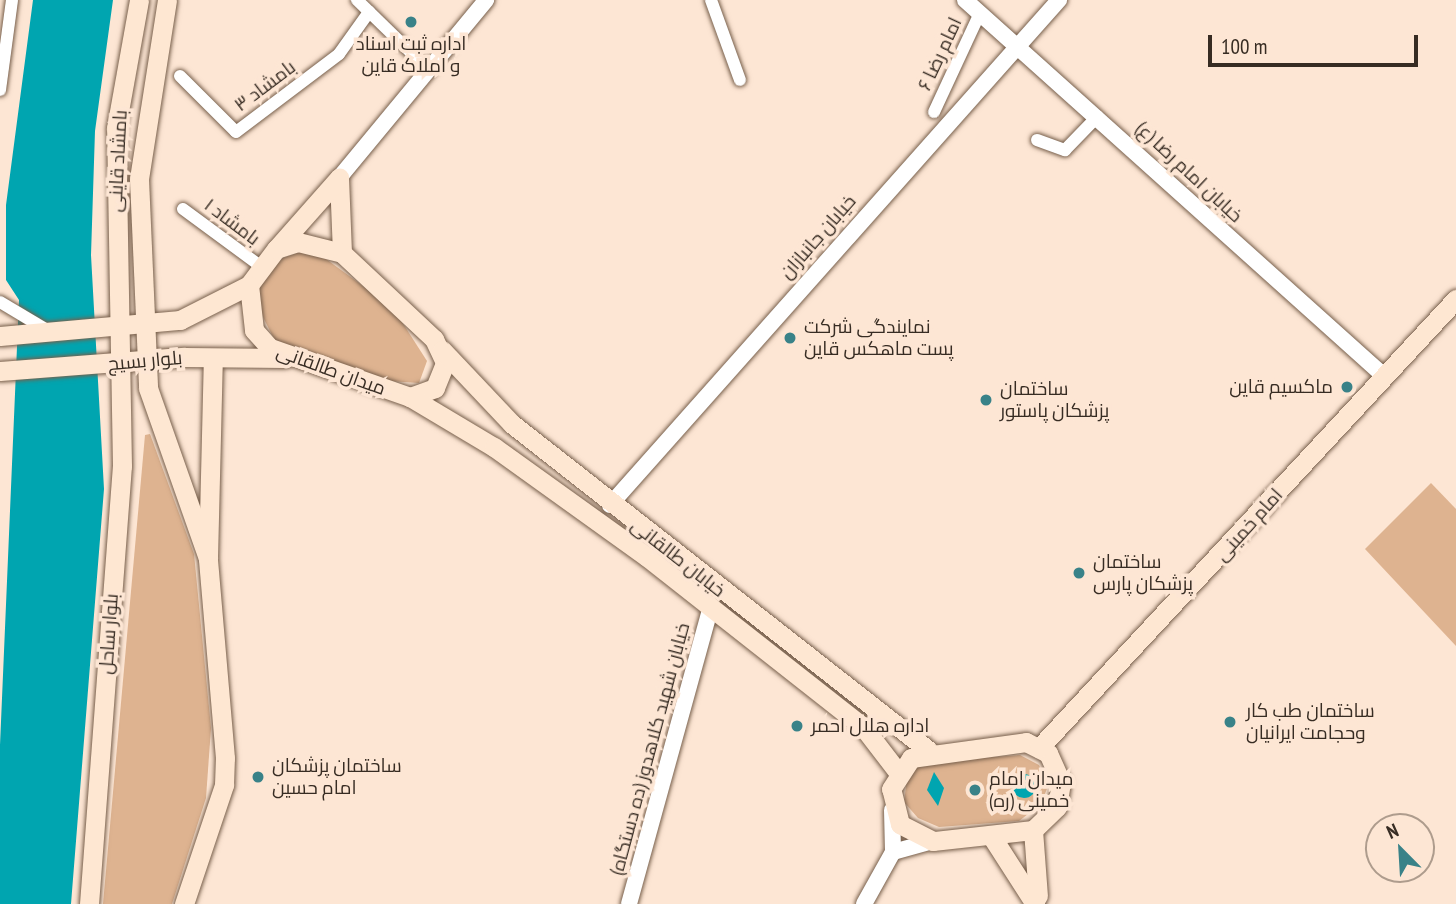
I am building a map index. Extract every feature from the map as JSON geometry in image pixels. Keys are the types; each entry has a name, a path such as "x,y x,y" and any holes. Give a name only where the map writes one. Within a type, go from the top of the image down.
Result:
{"main road":[{"name":"بامشاد قاینی","path":"119,364 116,323 116,128 139,0"},
{"name":"بامشاد قاینی","path":"148,363 139,179 167,0"},
{"path":"115,178 139,179"},
{"path":"249,285 259,265 339,178"},
{"path":"339,178 336,223 342,253"},
{"path":"276,249 322,243 342,253 442,350"},
{"name":"بلوار بسیج","path":"0,336 190,317 249,285"},
{"name":"میدان طالقانی","path":"249,285 254,330 290,358 410,397 423,395 443,377 442,350"},
{"name":"امام خمینی","path":"1039,748 1384,376 1447,317 1456,299"},
{"name":"خیابان طالقانی","path":"442,350 512,424 610,505 928,750"},
{"path":"184,904 224,785 208,558 213,358"},
{"name":"بلوار بسیج","path":"0,371 213,358 290,358"},
{"path":"148,363 157,426 208,558"},
{"name":"بلوار ساحل","path":"89,904 121,466 119,364"},
{"name":"خیابان طالقانی","path":"410,397 599,522 710,606 864,727 897,771"},
{"path":"599,522 610,505"},
{"path":"1008,743 1039,748 1055,763 1061,782 1057,807 1033,830 992,837 933,841 907,830 892,807 897,771 928,750 1008,743"},
{"path":"1033,830 1037,904"},
{"path":"992,837 1037,904"}],"street":[{"path":"0,90 12,0"},
{"path":"357,0 427,68"},
{"path":"339,178 427,68 486,0"},
{"path":"711,0 740,80"},
{"name":"خیابان امام رضا (ع)","path":"965,0 1098,116 1384,376"},
{"name":"خیابان جانبازان","path":"610,505 1059,0"},
{"name":"بامشاد ۳","path":"180,76 236,132 339,54 369,12"},
{"name":"امام رضا ۶","path":"934,112 980,13"},
{"path":"1037,140 1065,150 1098,116"},
{"name":"بامشاد ۱","path":"183,209 259,265"},
{"path":"0,302 47,330"},
{"name":"خیابان شهید کلاهدوز (ده دستگاه)","path":"629,904 710,606"},
{"path":"864,904 893,852 892,807"},
{"path":"893,852 933,841"}],"shaded area":[{"path":"311,248 393,308 427,361 419,383 389,381 276,343 255,301 262,276 283,258"},
{"path":"150,434 194,554 211,728 206,798 172,904 103,904 145,435"},
{"path":"1431,483 1456,509 1456,646 1365,549"},
{"name":"میدان امام خمینی (ره)","path":"1020,755 1039,765 1048,786 1041,804 1019,821 939,827 918,818 904,802 908,771 922,762"}],"water":[{"path":"33,0 113,0 95,131 91,255 104,489 71,904 0,904 0,745 19,300 6,280 6,205"},
{"path":"934,772 944,788 938,806 927,790"},
{"path":"1019,774 1029,774 1036,781 1036,791 1029,798 1019,798 1012,791 1012,781"}],"place":[{"name":"اداره ثبت اسناد و املاک قاین","path":"411,22"},
{"name":"نمایندگی شرکت پست ماهکس قاین","path":"790,338"},
{"name":"ماکسیم قاین","path":"1347,387"},
{"name":"ساختمان پزشکان پاستور","path":"986,400"},
{"name":"ساختمان پزشکان پارس","path":"1079,573"},
{"name":"ساختمان طب کار و‌حجامت ایرانیان","path":"1230,722"},
{"name":"اداره هلال احمر","path":"797,726"},
{"name":"ساختمان پزشکان امام حسین","path":"258,777"},
{"name":"میدان امام خمینی (ره)","path":"975,790"}]}
